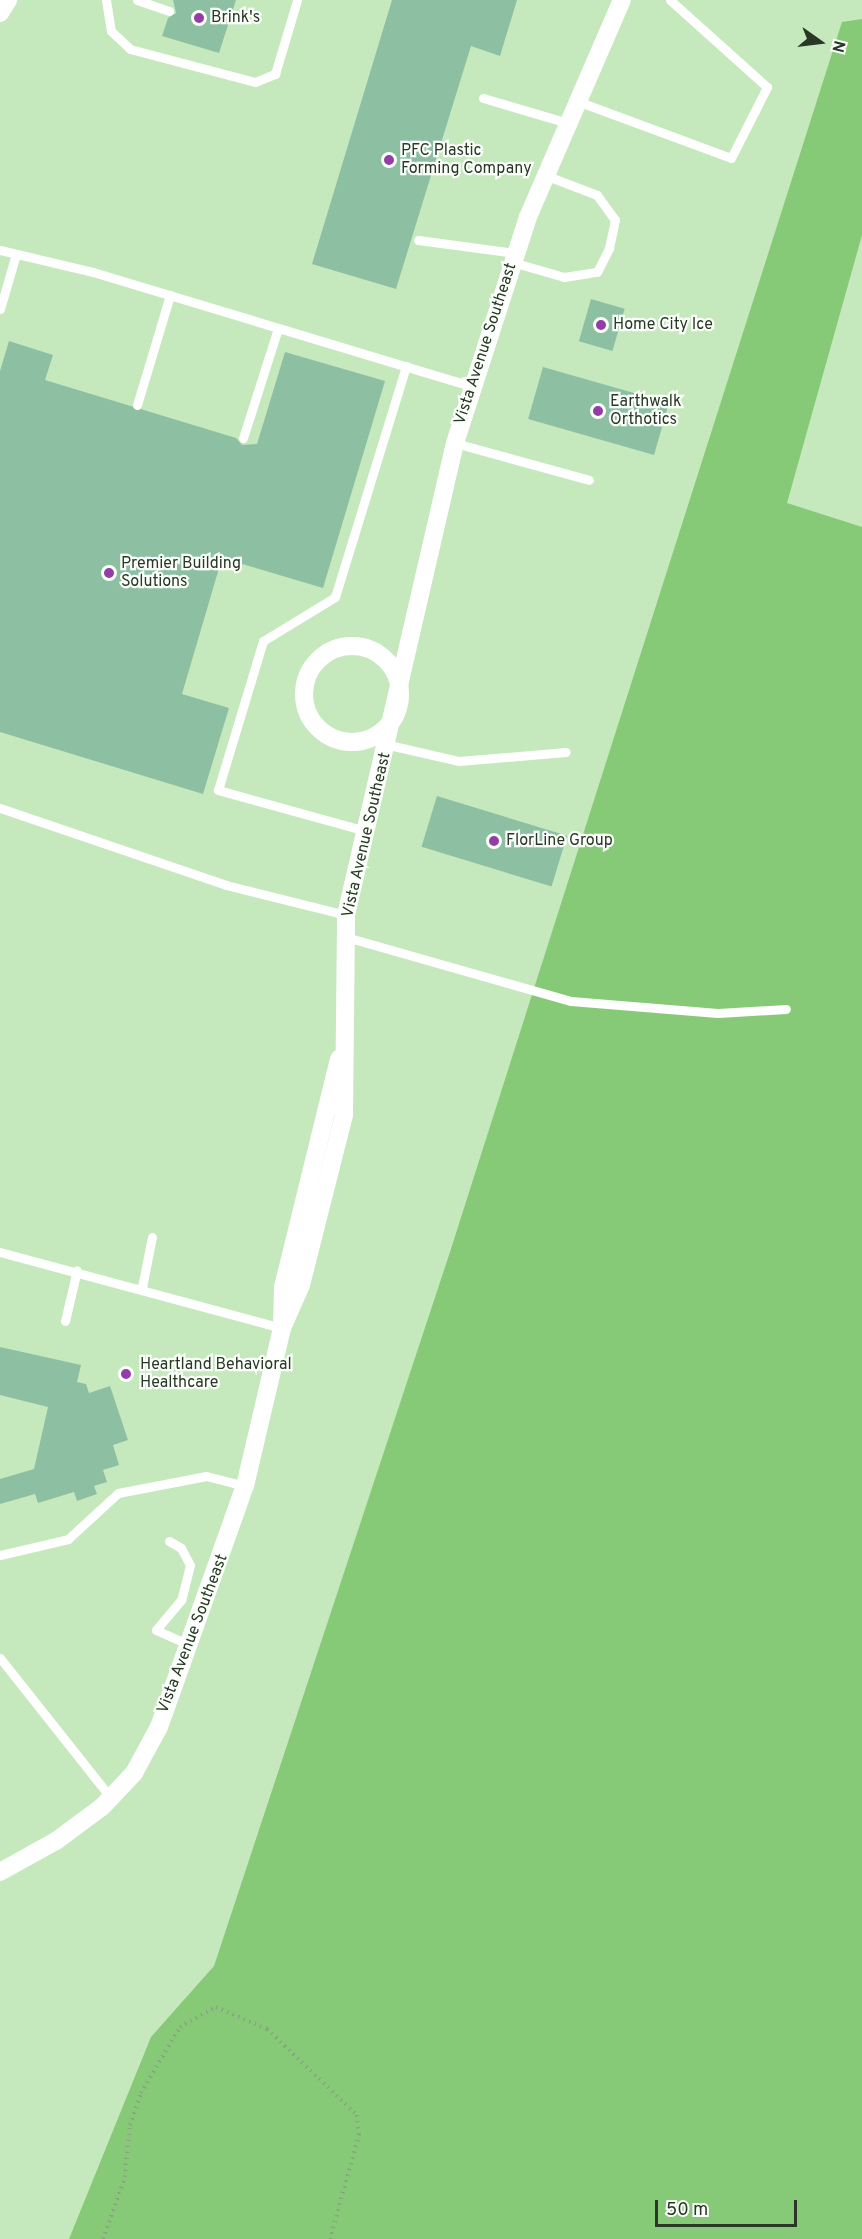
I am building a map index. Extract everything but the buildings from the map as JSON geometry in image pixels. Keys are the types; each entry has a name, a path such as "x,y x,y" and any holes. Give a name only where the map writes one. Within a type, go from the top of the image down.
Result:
{"street":[{"path":"0,13 8,0"},
{"name":"Vista Avenue Southeast","path":"0,1872 56,1841 111,1798 146,1754 191,1646 245,1486 282,1328 283,1287 344,1040 346,915 399,704 455,443 471,386 514,257 545,175 622,0"},
{"name":"Vista Avenue Southeast","path":"360,646 391,667 399,704 382,731 352,742 322,732 311,720 304,688 317,660 330,651 360,646"}],"lane":[{"path":"106,0 111,31 130,49 255,82 275,74 297,0"},
{"path":"137,0 169,11"},
{"path":"577,101 731,158 766,87 670,0"},
{"path":"483,98 568,123"},
{"path":"418,240 514,257 564,277 597,272 609,248 615,220 597,195 545,175"},
{"path":"0,250 170,295 471,386"},
{"path":"0,309 16,254"},
{"path":"136,405 170,295"},
{"path":"243,438 278,328"},
{"path":"366,831 218,790 263,641 335,597 406,366"},
{"path":"455,443 589,480"},
{"path":"389,745 459,761 566,752"},
{"path":"0,808 226,885 346,915"},
{"path":"346,936 571,1001 718,1013 786,1009"},
{"path":"142,1287 153,1237"},
{"path":"0,1252 142,1287 282,1328"},
{"path":"65,1321 77,1270"},
{"path":"0,1555 68,1539 118,1493 206,1476 245,1486"},
{"path":"169,1540 190,1565 181,1600 156,1630 191,1646"},
{"path":"0,1658 111,1798"}],"path":[{"path":"103,2239 125,2177 130,2125 141,2093 180,2027 216,2007 267,2029 357,2115 359,2134 330,2239"}],"green space":[{"path":"862,19 862,235 787,503 862,527 862,2239 69,2239 151,2037 214,1966 450,1252 842,22"}],"place":[{"name":"Brink's","path":"199,18"},
{"name":"PFC Plastic Forming Company","path":"389,160"},
{"name":"Home City Ice","path":"601,325"},
{"name":"Earthwalk Orthotics","path":"598,411"},
{"name":"Premier Building Solutions","path":"109,573"},
{"name":"FlorLine Group","path":"494,841"},
{"name":"Heartland Behavioral Healthcare","path":"126,1374"}]}
